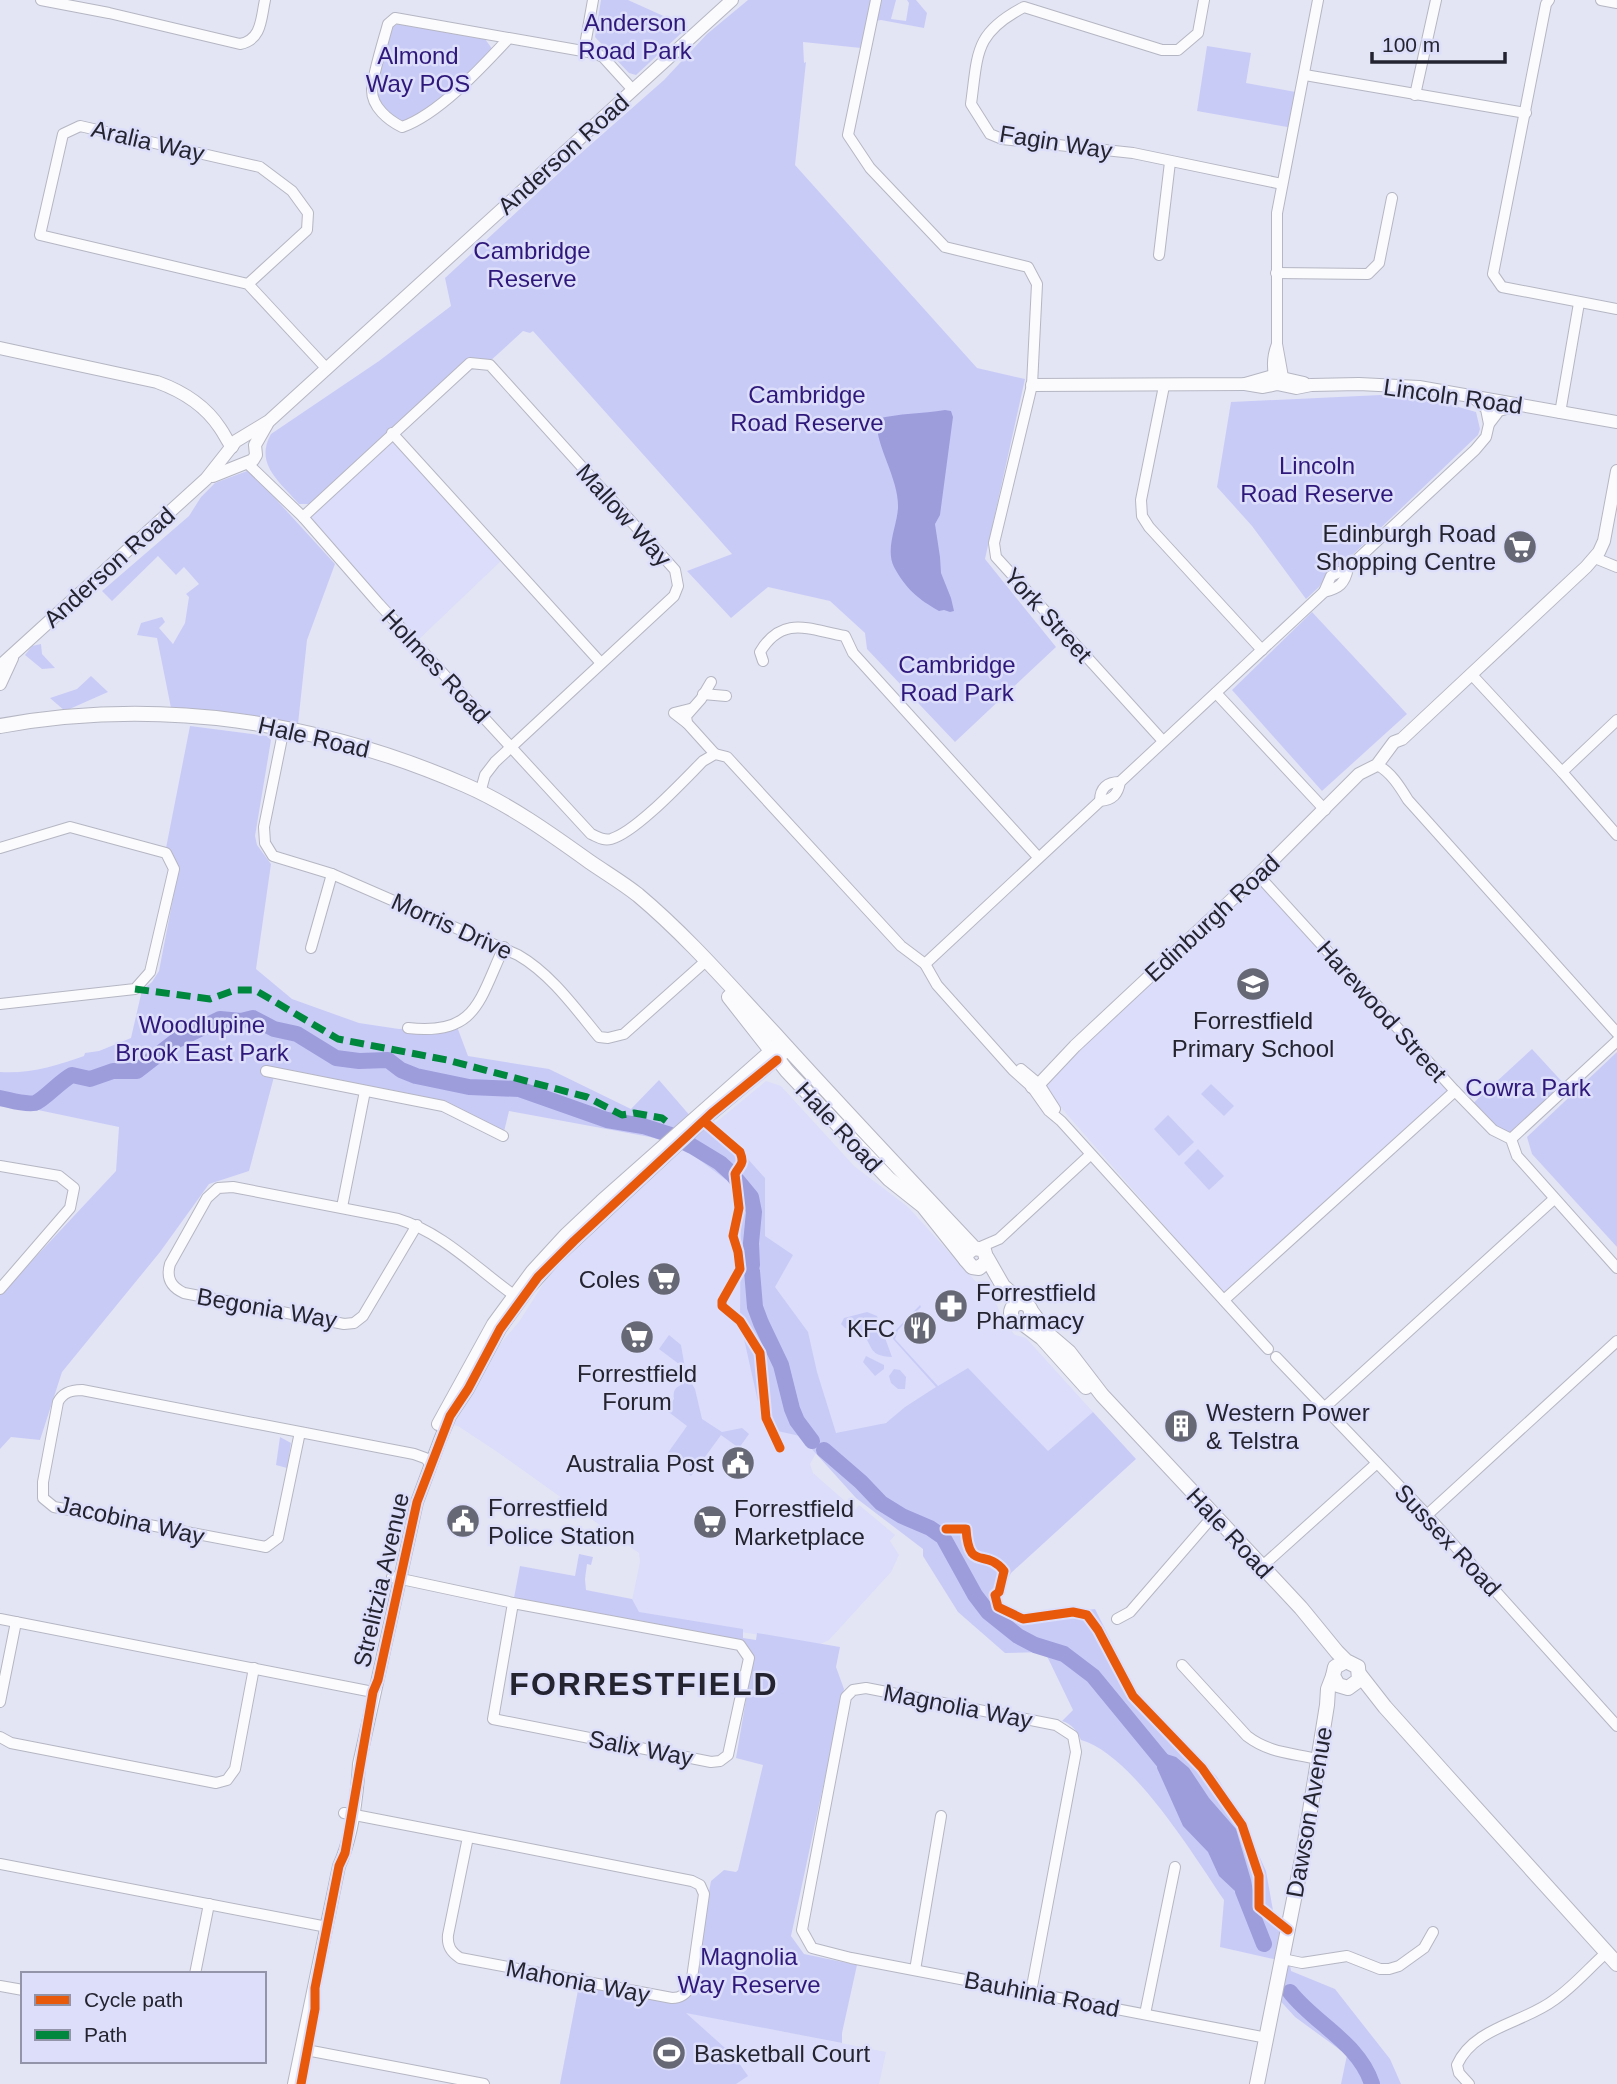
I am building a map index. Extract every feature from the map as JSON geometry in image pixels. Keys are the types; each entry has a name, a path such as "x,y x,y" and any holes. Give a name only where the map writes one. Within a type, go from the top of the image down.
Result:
{"main road":[{"name":"Hale Road","path":"0,726 36,720 132,714 237,719 284,728 370,748 473,790 561,841 600,869 704,963 736,1006 779,1050 891,1181 983,1252 1005,1299 1069,1352 1102,1395 1260,1568 1338,1668"},
{"path":"1354,1683 1358,1667 1338,1668 1338,1685 1354,1683 1385,1707 1617,1964"},
{"name":"Dawson Avenue","path":"1258,2084 1306,1836 1328,1705 1328,1689 1338,1668"},
{"name":"Dawson Avenue","path":"1328,1705 1354,1683"}],"street":[{"path":"41,0 240,44 247,43 257,35 265,0"},
{"path":"584,51 593,0"},
{"name":"Anderson Road","path":"0,666 206,479 237,443 269,421 732,0"},
{"path":"876,0 848,135 870,168 945,247 1028,267 1037,284 1032,385"},
{"name":"Fagin Way","path":"1204,0 1198,33 1191,42 1178,50 1162,50 1024,7 1010,14 979,46 971,104 990,134 1002,139 1133,153 1282,184"},
{"path":"1278,379 1272,357 1277,344 1277,213 1318,0"},
{"path":"1415,95 1436,0"},
{"path":"1549,0 1546,4 1493,274 1502,287 1617,309"},
{"path":"1601,0 1617,3"},
{"path":"509,38 486,63 421,120 402,127 391,122 378,107 372,90 388,24 395,18 584,51 603,58 633,90"},
{"path":"1305,75 1526,113"},
{"name":"Aralia Way","path":"80,126 260,167 292,191 308,213 307,230 248,284 40,235 63,134 80,126"},
{"path":"1159,255 1170,162"},
{"path":"1276,273 1368,274 1378,262 1392,198"},
{"path":"248,284 327,369"},
{"path":"1560,413 1578,303"},
{"path":"0,348 157,382 194,400 237,443"},
{"name":"Mallow Way","path":"392,433 470,363 490,366 675,570 678,586 674,596 495,762 473,790"},
{"name":"Lincoln Road","path":"1032,385 1245,384 1263,387 1278,379 1296,388 1359,384 1419,387 1617,422"},
{"name":"York Street","path":"1032,385 994,543 996,557 1163,741"},
{"path":"1164,386 1141,500 1142,516 1149,527 1262,650"},
{"path":"1470,396 1482,403 1491,418"},
{"path":"925,964 1100,801 1115,795 1120,782 1324,592 1331,576 1348,568 1475,450 1486,437 1495,402"},
{"path":"1491,418 1503,409 1521,406"},
{"name":"Lincoln Road","path":"1594,419 1617,430"},
{"name":"Anderson Road","path":"206,479 251,457 269,421"},
{"path":"303,517 392,433 601,663"},
{"path":"249,439 251,457 234,458 237,443 249,439"},
{"name":"Holmes Road","path":"251,457 273,486 379,604 591,834 603,840 614,838 635,825 703,761 715,754"},
{"name":"Edinburgh Road","path":"1035,1083 1258,875 1359,774 1380,769 1394,742 1402,739 1472,675 1595,558 1604,541 1617,471"},
{"path":"1595,558 1617,567"},
{"path":"763,661 761,652 764,646 787,627 845,636 853,653 1038,857"},
{"name":"Anderson Road","path":"0,684 13,655"},
{"path":"1472,675 1617,835"},
{"path":"711,682 685,716 687,723 715,754"},
{"path":"1216,692 1325,810"},
{"path":"703,694 726,696"},
{"path":"1562,772 1617,720"},
{"name":"Morris Drive","path":"284,728 264,827 265,843 273,856 332,874 504,947 530,962 554,984 599,1037 603,1038 624,1034 704,963"},
{"name":"Sussex Road","path":"715,754 727,757 901,946 925,964 937,985 1013,1070 1035,1083 1049,1111 1272,1353 1427,1515 1617,1726"},
{"path":"1380,769 1399,785 1408,800 1617,1032"},
{"path":"0,848 70,827 166,853 174,869 150,972 135,989 0,1004"},
{"path":"311,948 332,874"},
{"name":"Harewood Street","path":"1258,875 1455,1091 1493,1130 1511,1139 1517,1156 1617,1268"},
{"path":"408,1028 447,1028 468,1016 477,1006 504,947"},
{"path":"1511,1139 1617,1041"},
{"name":"Strelitzia Avenue","path":"517,1298 566,1234 672,1136 779,1050"},
{"name":"Strelitzia Avenue","path":"301,2084 309,2008 339,1866 345,1853 348,1814 373,1692 378,1681 409,1501 428,1461 443,1413 493,1324 517,1298 582,1233 779,1050"},
{"path":"266,1071 443,1106 503,1136"},
{"path":"342,1207 365,1091"},
{"path":"1224,1300 1455,1091"},
{"path":"983,1252 1090,1155"},
{"path":"0,1166 59,1176 74,1188 70,1208 0,1289"},
{"name":"Begonia Way","path":"417,1225 363,1315 354,1322 344,1324 184,1293 175,1289 169,1281 170,1264 207,1198 218,1188 233,1187 342,1207 417,1225 435,1234 517,1298"},
{"path":"1324,1408 1553,1199"},
{"path":"1427,1515 1617,1341"},
{"name":"Jacobina Way","path":"300,1432 276,1549 54,1507 43,1497 43,1482 58,1402 67,1392 82,1390 300,1432 428,1461"},
{"path":"1260,1568 1377,1463"},
{"path":"1117,1619 1130,1612 1212,1517"},
{"name":"Salix Way","path":"395,1578 740,1645 749,1658 727,1755 720,1761 711,1762 493,1719 513,1603"},
{"path":"0,1619 373,1692"},
{"path":"0,1702 16,1622"},
{"path":"1182,1665 1247,1736 1259,1745 1274,1751 1317,1759"},
{"path":"0,1737 11,1744 230,1784 254,1668"},
{"name":"Magnolia Way","path":"816,1951 807,1943 802,1930 846,1697 858,1688 874,1689 1056,1725 1073,1736 1076,1752 1031,1992"},
{"name":"Mahonia Way","path":"348,1814 468,1837 692,1881 700,1885 704,1894 691,1985 688,1990 680,1998 672,1998 460,1958 449,1948 448,1935 468,1837"},
{"path":"915,1970 940,1816"},
{"path":"0,1864 327,1927"},
{"path":"1145,2014 1175,1867"},
{"path":"195,1972 209,1904"},
{"path":"1283,1959 1302,1963 1347,1956 1380,1969 1390,1969 1399,1966 1424,1948 1433,1933"},
{"name":"Bauhinia Road","path":"816,1951 1267,2038"},
{"path":"1469,2084 1459,2073 1457,2065 1462,2054 1499,2027 1553,2001 1606,1953"},
{"path":"0,1986 21,1990"},
{"path":"304,2050 423,2079 484,2084"},
{"name":"Strelitzia Avenue","path":"294,2084 304,2050"}],"shaded area":[{"path":"951,411 953,417 940,515 935,524 941,573 954,611 950,612 939,611 919,598 894,567 891,553 898,508 897,497 877,429 877,419"},
{"path":"392,433 505,557 416,642 303,517"},
{"name":"Forrestfield Primary School","path":"1258,875 1455,1091 1226,1296 1043,1087"},
{"path":"766,1081 781,1086 854,1166 908,1207 997,1305 1003,1322 1015,1335 1026,1338 1093,1412 1035,1463 904,1416 829,1443 816,1453 810,1464 813,1473 855,1510 859,1505 895,1535 890,1541 899,1555 891,1572 829,1640 820,1644 629,1615 640,1562 639,1553 496,1451 453,1425 495,1350 519,1322 552,1270 657,1171"},
{"path":"1163,1753 1176,1757 1189,1768 1209,1798 1236,1829 1256,1907 1247,1911 1235,1891 1219,1876 1208,1852 1183,1826 1157,1768 1158,1758"},
{"path":"578,1991 886,2052 879,2084 560,2084"}],"green space":[{"name":"Anderson Road Park","path":"601,0 628,0 688,27 636,75 629,73 595,37"},
{"name":"Cambridge Road Reserve","path":"748,0 872,0 861,48 803,42 804,63 806,62 795,165 977,368 1025,379 985,559 1056,647 955,742 867,649 865,633 830,601 768,587 731,618 687,571 732,554 533,331 523,331 488,363 468,360 310,504 299,504 277,480 267,464 267,445 271,434 379,361 451,306 445,278 664,80 707,34"},
{"path":"879,0 896,0 891,19 906,21 909,3 907,0 916,0 927,13 924,28 875,21"},
{"name":"Almond Way POS","path":"399,23 485,39 493,50 420,120 391,122 372,90 388,30"},
{"path":"1207,46 1251,53 1246,83 1301,93 1293,128 1197,111"},
{"name":"Lincoln Road Reserve","path":"1381,395 1424,397 1476,412 1480,429 1478,435 1346,561 1330,570 1319,587 1306,599 1252,526 1217,487 1231,402"},
{"path":"247,471 335,564 307,640 298,724 233,713 171,708 157,638 137,635 141,623 162,617 165,622 159,628 173,644 185,623 189,597 186,594 199,584 184,567 176,575 158,556 112,601 102,591 189,516 201,497 215,483"},
{"path":"1312,612 1407,714 1322,791 1232,690"},
{"path":"41,644 42,654 55,668 42,669 25,655 32,646"},
{"path":"91,676 108,692 65,711 50,698 77,689"},
{"name":"Woodlupine Brook East Park","path":"190,726 267,736 271,740 255,836 257,845 271,864 256,969 292,999 359,1023 399,1029 456,1024 468,1056 549,1069 631,1109 659,1080 692,1118 713,1120 765,1178 765,1236 793,1255 775,1287 808,1332 836,1433 886,1423 936,1387 893,1339 895,1331 920,1305 898,1330 895,1339 938,1386 968,1368 1048,1451 1093,1412 1136,1459 1011,1573 1001,1592 995,1596 1026,1617 1095,1609 1136,1690 1217,1777 1242,1818 1266,1871 1274,1916 1284,1928 1291,1971 1335,1989 1390,2059 1401,2084 1341,2084 1347,2055 1295,2017 1274,1994 1278,1960 1220,1947 1224,1900 1179,1834 1141,1785 1121,1765 1101,1749 1081,1740 1074,1728 1062,1721 1073,1710 1045,1652 1005,1653 958,1612 923,1556 923,1549 856,1498 800,1436 773,1430 763,1424 740,1321 741,1191 681,1146 650,1137 509,1111 503,1136 442,1106 275,1073 249,1171 209,1184 160,1252 62,1372 40,1440 11,1437 0,1449 0,1295 116,1171 119,1127 0,1102 0,1072 22,1072 53,1066 131,1038 142,990 152,982 159,971 175,888 177,876 166,848"},
{"name":"Cowra Park","path":"1532,1049 1566,1086 1511,1139 1470,1106"},
{"path":"1617,1052 1617,1247 1532,1154 1527,1137"},
{"path":"1211,1084 1234,1106 1224,1116 1201,1094"},
{"path":"1168,1115 1194,1142 1179,1156 1154,1129"},
{"path":"1198,1149 1224,1176 1209,1190 1184,1163"},
{"path":"867,1312 877,1316 892,1357 875,1353 862,1333 845,1328 841,1324 844,1318"},
{"path":"669,1335 681,1345 686,1374 695,1389 702,1419 722,1432 742,1428 749,1434 739,1448 721,1435 691,1476 665,1457 687,1426 666,1410 674,1399 675,1389 681,1385 680,1378 673,1373 679,1364 659,1349"},
{"path":"866,1356 884,1365 884,1369 875,1376 863,1362"},
{"path":"894,1369 900,1370 906,1377 905,1389 898,1389 891,1383 889,1376"},
{"path":"280,1437 291,1443 287,1468 276,1465"},
{"name":"Magnolia Way Reserve","path":"579,1554 593,1557 591,1565 587,1564 586,1590 632,1599 639,1612 743,1629 743,1638 756,1640 757,1633 840,1647 836,1667 844,1689 791,1936 804,1954 857,1965 842,2043 686,2013 734,2056 748,2076 736,2084 560,2084 580,1980 678,1995 691,1985 711,1881 724,1870 738,1870 763,1765 736,1758 753,1659 740,1645 513,1603 520,1566 575,1576"}],"waterway":[{"path":"0,1098 35,1103 72,1075 90,1079 113,1071 137,1071 177,1040 220,1019 241,1021 253,1018 274,1029 297,1034 336,1058 359,1061 388,1060 401,1070 416,1076 469,1087 519,1089 607,1120 643,1126 668,1134 720,1163 751,1197 754,1212 752,1265"},
{"path":"752,1271 755,1307 781,1365 797,1421 812,1441"},
{"path":"824,1450 881,1503 943,1537 975,1595 988,1612 1018,1636 1035,1645 1064,1654 1093,1676 1171,1771"},
{"path":"1243,1891 1264,1944"},
{"path":"1290,1992 1347,2045 1366,2070 1372,2084"}],"marked path":[{"path":"135,989 210,999 235,990 255,990 338,1039 447,1060 587,1097 622,1115 634,1113 666,1121"}],"cycle path":[{"path":"301,2084 315,2009 315,1988 339,1866 345,1853 373,1692 378,1680 417,1502 450,1416 468,1389 500,1329 538,1277 712,1113 777,1060"},
{"path":"705,1122 740,1152 742,1160 735,1174 739,1208 733,1236 740,1269 722,1301 722,1306 740,1321 760,1353 766,1418 780,1448"},
{"path":"946,1529 966,1529 974,1555 990,1560 1004,1571 999,1592 995,1595 998,1607 1023,1619 1073,1612 1087,1615 1098,1630 1133,1696 1202,1768 1242,1825 1259,1876 1259,1907 1288,1930"}],"place":[{"name":"Edinburgh Road Shopping Centre","path":"1520,547"},
{"name":"Forrestfield Primary School","path":"1253,984"},
{"name":"Coles","path":"664,1279"},
{"name":"Forrestfield Pharmacy","path":"951,1306"},
{"name":"KFC","path":"920,1328"},
{"name":"Forrestfield Forum","path":"637,1337"},
{"name":"Western Power & Telstra","path":"1181,1426"},
{"name":"Australia Post","path":"738,1463"},
{"name":"Forrestfield Police Station","path":"463,1521"},
{"name":"Forrestfield Marketplace","path":"710,1522"},
{"name":"Basketball Court","path":"669,2053"}],"district":[{"name":"FORRESTFIELD","path":"644,1684"}],"park label":[{"name":"Cambridge Reserve","path":"532,264"},
{"name":"Cambridge Road Park","path":"957,678"}]}
